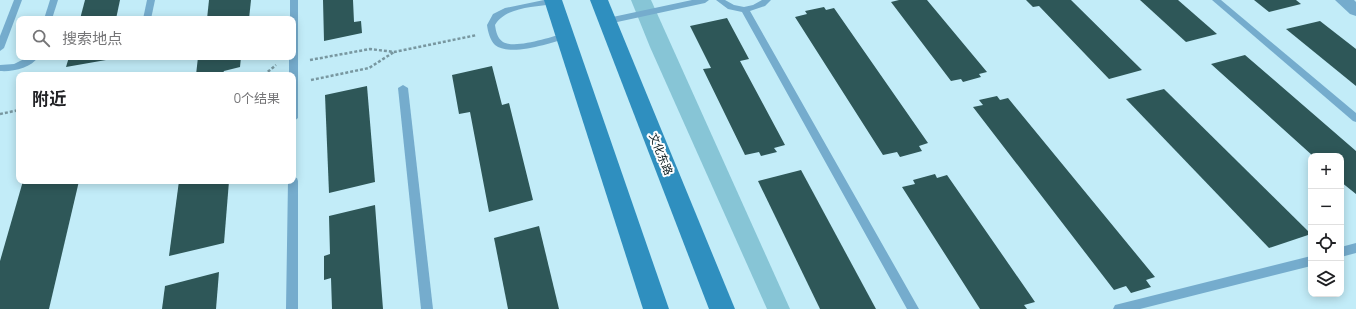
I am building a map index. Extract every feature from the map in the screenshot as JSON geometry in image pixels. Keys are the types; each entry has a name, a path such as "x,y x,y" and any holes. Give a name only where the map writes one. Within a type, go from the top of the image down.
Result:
{"main road":[{"name":"文化东路","path":"599,0 722,309"},
{"path":"553,1 656,309"}],"street":[{"path":"1343,0 1356,10"}],"lane":[{"path":"0,48 18,0"},
{"path":"49,16 54,0"},
{"path":"148,16 151,0"},
{"path":"294,0 294,16"},
{"path":"608,21 705,0"},
{"path":"720,0 727,6 745,10 758,7 767,0"},
{"path":"1216,0 1356,118"},
{"path":"553,1 508,10 496,16 490,24 492,32 496,40 502,45 516,46 565,36"},
{"path":"745,10 913,309"},
{"path":"0,68 8,69 18,66 29,60"},
{"path":"294,63 294,72"},
{"path":"403,88 428,309"},
{"path":"292,309 293,184"},
{"path":"1344,251 1356,248"},
{"path":"1119,309 1308,262"}],"path":[{"path":"294,63 370,49 394,52 492,32"},
{"path":"296,82 369,68 394,52"},
{"path":"0,114 16,111"}],"shaded area":[{"path":"631,0 651,0 790,309 767,309 650,47"}],"building":[{"path":"85,0 120,0 117,16 81,16"},
{"path":"209,0 251,0 249,16 207,16"},
{"path":"323,0 353,0 354,22 361,21 362,33 324,41"},
{"path":"899,0 927,0 987,72 979,74 981,77 963,82 961,79 951,81 891,2"},
{"path":"1026,0 1071,0 1142,70 1109,79 1039,6 1033,7"},
{"path":"1140,0 1178,0 1217,34 1186,42"},
{"path":"1254,0 1296,0 1301,4 1269,12"},
{"path":"824,7 826,10 834,8 928,143 919,146 922,151 900,157 897,152 883,155 795,17 807,14 805,11"},
{"path":"727,18 749,59 740,61 785,145 774,148 777,152 761,156 759,152 745,155 703,69 711,68 690,26"},
{"path":"1320,21 1356,49 1356,86 1286,29"},
{"path":"1245,55 1356,151 1356,194 1344,184 1344,153 1310,153 1211,64"},
{"path":"68,60 106,60 66,67"},
{"path":"198,60 241,60 240,67 224,72 196,72"},
{"path":"492,66 502,105 509,103 533,200 489,212 470,112 459,114 452,75"},
{"path":"367,86 375,182 329,193 325,95"},
{"path":"1164,89 1308,231 1308,235 1269,248 1126,99"},
{"path":"997,96 1000,100 1008,98 1155,277 1146,280 1151,287 1131,293 1126,286 1114,290 973,107 983,105 979,100"},
{"path":"801,170 876,309 820,309 758,181"},
{"path":"935,174 937,178 947,175 1035,302 1024,305 1027,309 980,309 902,187 915,184 913,180"},
{"path":"22,184 78,184 49,309 0,309 0,261"},
{"path":"179,184 229,184 224,243 169,256"},
{"path":"375,205 383,309 332,309 331,278 324,280 324,256 330,254 329,216"},
{"path":"539,226 559,309 508,309 494,238"},
{"path":"219,272 216,309 162,309 165,286"}]}
